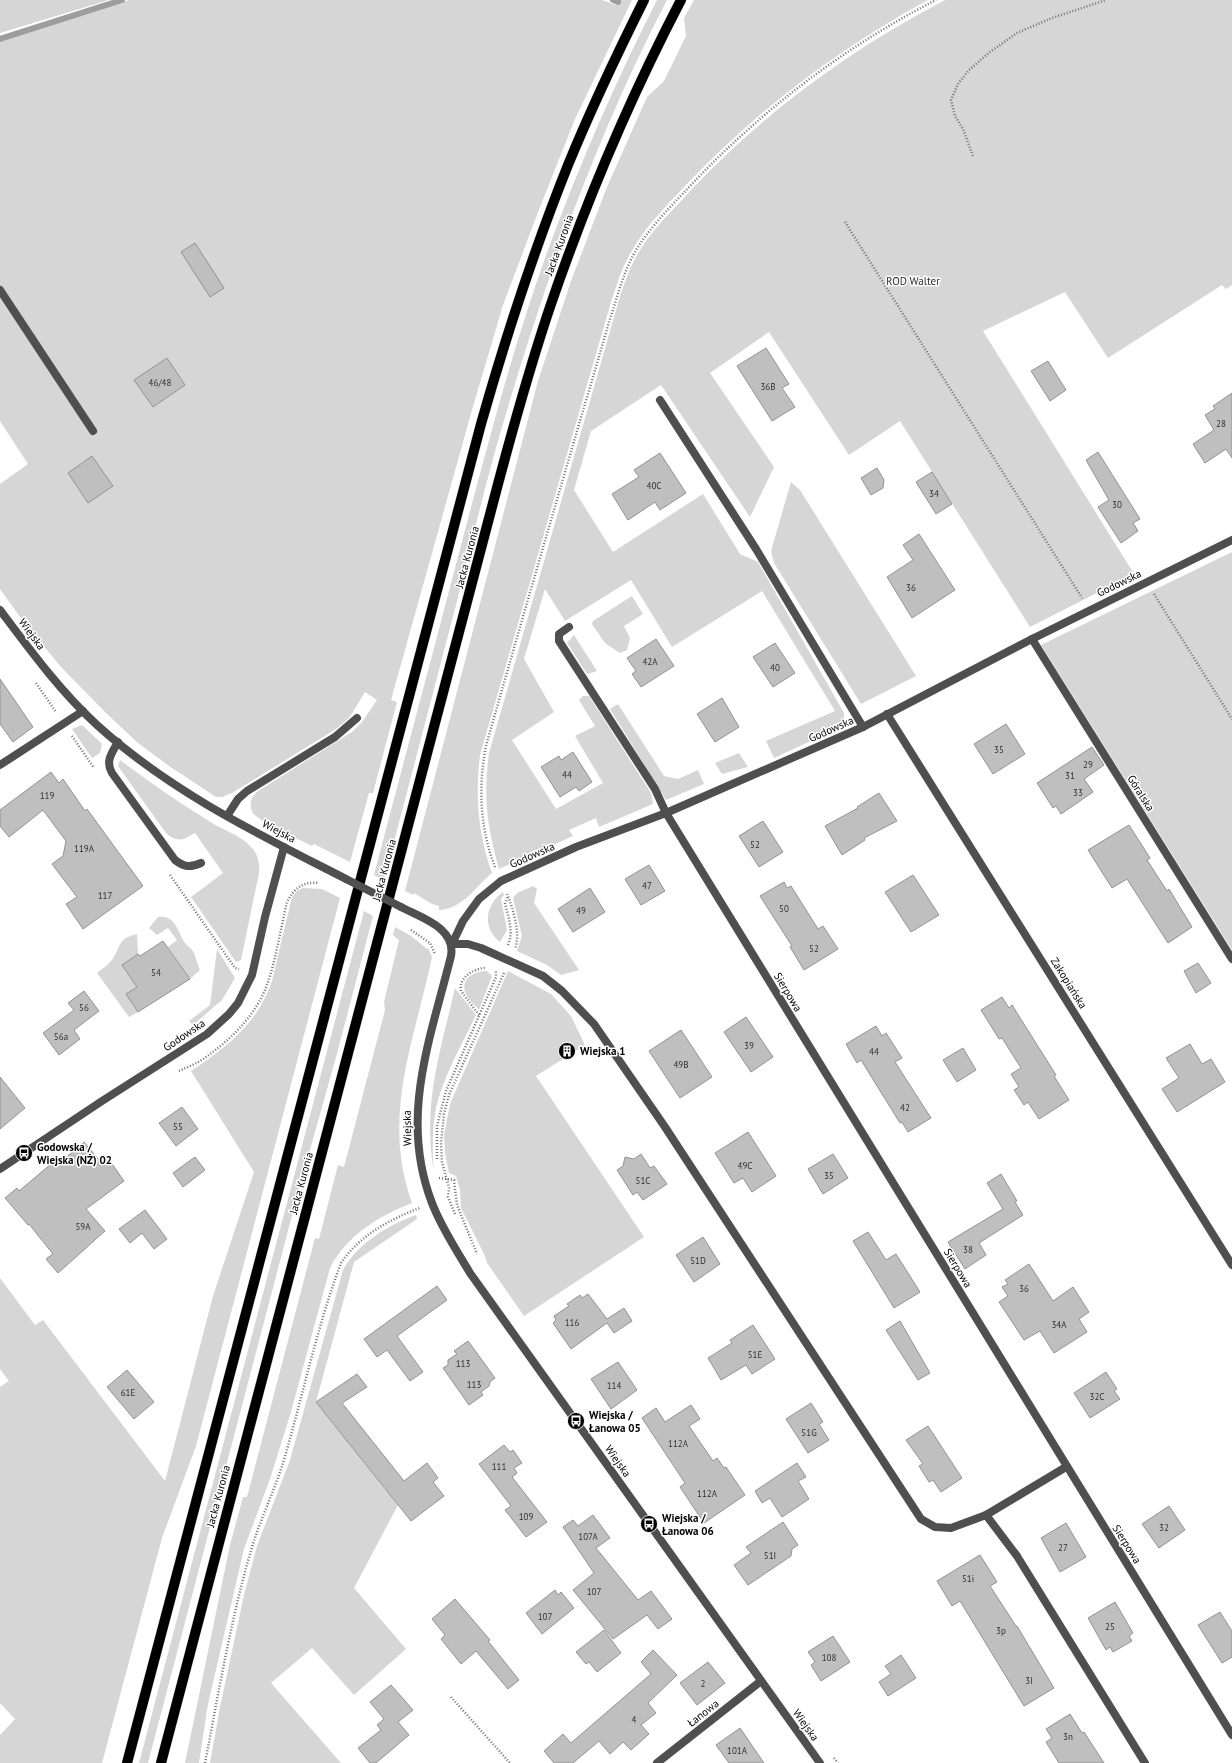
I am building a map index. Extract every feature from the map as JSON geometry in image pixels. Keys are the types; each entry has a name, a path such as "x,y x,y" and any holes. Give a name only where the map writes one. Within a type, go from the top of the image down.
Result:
{"main road":[{"name":"Jacka Kuronia","path":"127,1763 475,447 502,353 530,266 568,166 598,96 644,0"},
{"name":"Jacka Kuronia","path":"161,1763 500,477 527,381 553,297 597,181 641,80 681,0"}],"street":[{"path":"0,290 93,431"},
{"path":"660,400 756,549 863,727"},
{"name":"Godowska","path":"452,944 463,921 479,899 501,881 576,847 666,813 863,727 1032,639 1232,540"},
{"name":"Wiejska","path":"0,610 49,675 83,711 96,724 169,782 284,847 440,928 448,936 452,944 451,956 418,1093 418,1149 421,1168 432,1204 470,1273 820,1763"},
{"name":"Sierpowa","path":"569,627 559,634 559,641 654,789 666,813 1066,1467 1232,1734"},
{"name":"Góralska","path":"1032,639 1232,960"},
{"path":"0,765 83,711"},
{"name":"Zakopiańska","path":"887,714 1232,1265"},
{"path":"227,816 238,799 247,791 335,737 357,718"},
{"path":"118,742 108,761 112,772 175,860 181,865 187,867 193,867 201,863"},
{"name":"Godowska","path":"0,1169 102,1100 207,1034 229,1014 238,1003 252,975 265,917 284,847"},
{"path":"452,944 475,946 506,958 543,976 562,990 594,1024 665,1127 921,1519 935,1527 951,1528 986,1514 1066,1467"},
{"path":"986,1514 1017,1556 1145,1763"},
{"name":"Łanowa","path":"657,1763 761,1681"}],"path":[{"path":"437,1164 437,1126 446,1091 496,976 496,971 516,946 518,936 508,897 491,857 483,823 481,786 482,765 486,746 624,274 638,246 664,214 735,140 797,88 854,48 886,27 936,0"},
{"path":"973,156 964,129 955,116 951,100 958,84 969,70 990,52 1017,33 1052,18 1106,0"},
{"path":"845,222 1090,610"},
{"path":"1147,582 1232,719"},
{"path":"205,1763 216,1700 241,1586 252,1546 285,1455 341,1263 347,1254 375,1230 400,1216 448,1197 450,1188 442,1162 442,1125 448,1102 506,958 511,935 505,903 511,894"},
{"path":"409,929 430,943 434,950 436,960"},
{"path":"479,1015 461,991 460,987 462,981 479,968 488,968 496,971"},
{"path":"437,1171 437,1178 454,1180 457,1205 479,1260"},
{"path":"417,1202 423,1215"},
{"path":"451,1696 510,1763"},
{"path":"833,1757 838,1763"}],"green space":[{"path":"0,0 109,0 0,33"},
{"path":"129,0 602,0 616,5 619,0 632,0 575,119 503,305 391,700 397,702 373,793 369,793 350,862 314,844 312,846 263,821 251,810 251,801 258,791 352,732 362,722 377,700 365,692 349,718 336,729 232,793 222,797 216,797 169,766 138,743 106,713 61,667 23,621 0,589 0,484 28,464 0,421 0,41"},
{"path":"657,0 667,0 641,52 594,158 573,212 534,323 488,476 384,880 374,875 511,362 548,250 585,155 627,61"},
{"path":"694,0 928,0 862,39 830,61 799,83 740,132 712,158 662,210 642,235 627,260 619,277 611,302 480,755 478,785 479,815 487,858 492,873 462,901 448,908 439,910 439,906 432,904 414,893 413,895 405,891 538,381 571,281 607,187 647,97 664,81 686,36 684,18"},
{"name":"ROD Walter","path":"945,0 1232,0 1232,285 1226,289 1222,285 1108,358 1065,292 983,331 1134,574 1030,627 900,421 849,455 769,332 710,373 774,467 750,517 661,385 591,431 574,490 613,552 703,494 740,554 758,562 844,713 844,723 839,728 774,758 766,741 835,711 762,591 672,647 631,580 565,621 545,589 524,659 554,712 512,740 556,809 603,783 575,736 595,726 579,700 583,696 589,696 651,793 653,804 599,827 596,818 569,830 573,836 499,869 487,811 486,784 489,753 618,303 630,268 653,231 666,216 750,133 811,84 843,61 876,39"},
{"path":"791,482 800,490 916,676 861,704 774,563 771,551"},
{"path":"1232,552 1232,950 1041,645"},
{"path":"632,596 643,614 624,626 630,638 627,650 620,653 605,643 592,624 593,621"},
{"path":"574,635 597,671 587,674 567,643"},
{"path":"618,704 664,776 678,779 698,770 704,784 666,800 610,709"},
{"path":"82,725 102,744 100,753 92,758 72,729"},
{"path":"739,753 748,767 722,774 715,763"},
{"path":"120,760 186,807 242,839 251,847 257,856 259,862 259,873 241,960 236,962 191,897 223,873 195,833 183,839 177,839 166,833 118,766"},
{"path":"533,886 537,889 534,903 579,970 561,975 547,965 517,951 522,936 513,898 517,893"},
{"path":"303,888 322,889 340,898 196,1446 162,1538 102,1763 0,1763 0,1735 15,1719 0,1703 0,1387 9,1381 0,1369 0,1278 35,1325 43,1320 165,1481 213,1296 254,1172 191,1071 216,1053 239,1033 258,1010 272,981 292,897 297,891"},
{"path":"503,892 504,895 501,899 507,930 500,942 490,930 488,917 492,903"},
{"path":"364,911 373,916 338,1050 299,1189 148,1763 139,1763"},
{"path":"158,917 169,918 173,921 185,943 193,952 200,970 190,979 168,947 177,940 168,928 157,935 149,928"},
{"path":"395,927 411,936 427,949 428,948 432,957 410,1049 400,1109 400,1140 403,1171 412,1203 388,1214 365,1228 345,1246 330,1268 291,1412 270,1479 244,1549 208,1704 199,1763 185,1763 230,1545 243,1497 247,1497 315,1238 319,1239 338,1165 344,1167 385,1010 384,1002 399,940 393,935"},
{"path":"137,934 138,954 122,965 137,987 126,994 138,1012 129,1017 97,973 112,960 123,940"},
{"path":"217,949 235,978 222,1000 193,1025 189,1021 210,1005"},
{"path":"487,971 492,976 479,1010 465,992 465,982 470,976 478,972"},
{"path":"508,971 551,994 571,1016 585,1045 536,1076 644,1237 524,1316 487,1263 461,1208 460,1190 456,1176 449,1173 445,1153 444,1135 450,1104"},
{"path":"455,988 476,1015 448,1073 439,1096 434,1124 434,1172 431,1148 431,1101 434,1079"},
{"path":"416,1215 417,1219 354,1262 316,1402 398,1505 354,1588 406,1649 354,1695 312,1648 271,1683 341,1763 210,1763 220,1707 244,1595 257,1546 290,1460 343,1270 349,1260 365,1243 395,1224"}],"building":[{"path":"195,243 224,288 210,297 181,252"},
{"path":"766,348 789,384 782,388 795,407 772,421 737,366"},
{"path":"167,358 185,385 153,407 134,380"},
{"path":"1048,361 1066,390 1050,401 1031,371"},
{"path":"1232,393 1232,458 1226,449 1205,463 1193,444 1214,430 1205,415 1215,409 1213,406"},
{"path":"1098,452 1140,519 1133,523 1138,531 1121,543 1098,507 1109,500 1086,460"},
{"path":"660,453 686,493 660,510 655,502 628,520 612,494 639,477 634,470"},
{"path":"92,456 113,486 88,503 68,473"},
{"path":"877,468 884,480 883,488 871,495 861,478"},
{"path":"932,472 952,504 936,514 916,482"},
{"path":"919,534 955,590 912,618 887,577 913,560 903,545"},
{"path":"656,639 674,666 641,687 632,674 636,671 627,658"},
{"path":"775,643 795,673 773,687 753,657"},
{"path":"0,679 33,727 13,742 0,724"},
{"path":"722,698 739,727 715,742 697,714"},
{"path":"1006,724 1025,754 993,774 974,744"},
{"path":"1092,747 1104,765 1084,779 1093,792 1061,814 1056,806 1053,808 1037,783"},
{"path":"573,752 592,782 579,791 576,787 560,797 541,767 559,756 561,760"},
{"path":"51,772 59,783 63,779 85,811 87,809 143,886 83,929 66,904 77,897 52,864 63,856 66,841 43,810 9,837 0,826 0,810"},
{"path":"879,793 897,821 864,838 865,840 842,855 825,826 858,808 857,807"},
{"path":"763,821 783,852 759,867 739,836"},
{"path":"1129,825 1150,858 1147,860 1167,891 1169,889 1192,927 1168,943 1127,879 1112,888 1088,850"},
{"path":"649,865 665,891 641,905 625,879"},
{"path":"913,875 939,915 911,932 885,892"},
{"path":"784,882 787,888 791,886 818,929 823,926 838,949 804,970 790,947 792,946 760,896"},
{"path":"590,888 605,912 573,932 558,909"},
{"path":"163,941 190,979 138,1012 126,994 137,987 122,965 138,954 140,956"},
{"path":"1198,963 1211,983 1196,993 1184,971"},
{"path":"84,991 99,1011 74,1030 80,1039 59,1055 43,1033 74,1010 68,1003"},
{"path":"1002,997 1009,1008 1012,1005 1056,1075 1054,1076 1069,1100 1039,1119 1028,1102 1024,1105 1014,1090 1019,1087 1011,1074 1021,1068 1002,1038 999,1039 981,1010"},
{"path":"746,1017 773,1057 751,1072 724,1032"},
{"path":"876,1026 882,1036 886,1033 902,1058 895,1062 931,1118 908,1132 902,1122 900,1123 861,1060 857,1063 846,1044"},
{"path":"681,1030 712,1077 680,1098 649,1051"},
{"path":"1190,1044 1202,1064 1211,1059 1225,1082 1177,1112 1162,1089 1179,1078 1166,1058"},
{"path":"963,1048 976,1070 957,1082 943,1060"},
{"path":"0,1077 25,1108 0,1129"},
{"path":"182,1107 198,1129 176,1146 159,1123"},
{"path":"748,1132 776,1176 752,1192 743,1178 734,1183 715,1153"},
{"path":"84,1142 104,1166 110,1161 124,1181 86,1209 105,1231 58,1273 46,1259 53,1254 29,1224 28,1225 5,1198 17,1188 19,1191 51,1164 55,1167"},
{"path":"641,1154 650,1168 654,1166 667,1184 643,1200 637,1192 633,1195 617,1170 623,1166 625,1157 634,1159"},
{"path":"833,1154 848,1178 823,1194 808,1169"},
{"path":"195,1157 205,1170 183,1187 173,1173"},
{"path":"1001,1174 1017,1201 1015,1202 1023,1215 979,1243 986,1255 965,1269 948,1242 1003,1209 987,1183"},
{"path":"145,1210 167,1239 154,1249 142,1233 130,1243 119,1229"},
{"path":"868,1232 886,1260 896,1254 920,1292 894,1308 853,1241"},
{"path":"703,1237 720,1264 694,1282 676,1255"},
{"path":"1029,1264 1053,1301 1073,1287 1089,1312 1079,1319 1087,1332 1054,1353 1040,1331 1024,1340 999,1302 1008,1296 1002,1287 1008,1284 1005,1280"},
{"path":"437,1286 447,1300 397,1336 423,1372 410,1381 387,1350 377,1357 364,1339"},
{"path":"588,1294 607,1319 624,1308 632,1321 614,1333 607,1323 571,1349 553,1323 556,1320 554,1316 569,1306 567,1304 580,1295 582,1298"},
{"path":"900,1321 930,1373 918,1380 886,1330"},
{"path":"753,1325 775,1359 752,1374 746,1365 721,1380 708,1358 732,1343 730,1340"},
{"path":"468,1341 495,1378 490,1382 489,1386 481,1392 483,1395 469,1405 443,1368 448,1365 448,1360 457,1354 454,1351"},
{"path":"618,1362 637,1390 611,1409 591,1379"},
{"path":"127,1370 154,1402 134,1419 107,1387"},
{"path":"1106,1372 1117,1389 1114,1391 1120,1399 1090,1418 1074,1393"},
{"path":"357,1374 367,1387 342,1403 404,1481 427,1463 438,1478 433,1482 444,1496 411,1521 316,1402"},
{"path":"811,1403 823,1422 819,1424 829,1440 808,1453 786,1419"},
{"path":"691,1405 700,1419 689,1426 713,1461 717,1458 724,1468 726,1467 745,1495 704,1523 680,1487 685,1483 642,1418 656,1408 665,1422"},
{"path":"928,1426 962,1478 941,1492 933,1480 929,1482 919,1466 923,1464 906,1440"},
{"path":"504,1445 510,1452 513,1450 522,1463 514,1468 517,1473 512,1477 547,1522 526,1537 505,1510 511,1506 479,1464"},
{"path":"797,1463 806,1477 798,1481 809,1499 782,1517 770,1498 762,1503 755,1491"},
{"path":"1169,1506 1185,1530 1159,1548 1142,1524"},
{"path":"593,1515 610,1538 596,1548 638,1600 651,1591 672,1619 658,1629 647,1615 613,1639 573,1590 594,1573 563,1527 573,1520 578,1526"},
{"path":"783,1522 798,1545 792,1549 791,1556 748,1585 734,1565 751,1553 746,1547"},
{"path":"1066,1523 1086,1557 1060,1572 1041,1538"},
{"path":"980,1555 997,1582 990,1586 1017,1626 1054,1688 1024,1706 960,1601 952,1606 937,1581"},
{"path":"555,1590 558,1595 561,1592 574,1608 542,1634 526,1613"},
{"path":"455,1599 490,1640 488,1641 519,1680 508,1689 476,1651 461,1664 441,1639 445,1635 432,1619"},
{"path":"1115,1602 1133,1633 1129,1636 1132,1641 1113,1652 1110,1647 1106,1650 1088,1618"},
{"path":"1220,1612 1232,1631 1232,1657 1222,1663 1198,1625"},
{"path":"604,1630 621,1653 597,1672 589,1662 586,1664 576,1652"},
{"path":"833,1636 850,1662 821,1681 811,1665 815,1662 808,1652"},
{"path":"653,1650 677,1675 648,1703 656,1713 641,1725 649,1734 631,1750 623,1742 610,1754 599,1741 573,1763 554,1763 544,1751 563,1734 571,1743 651,1674 641,1662"},
{"path":"901,1655 916,1678 888,1696 879,1682 891,1674 885,1666"},
{"path":"708,1662 725,1683 697,1705 680,1683"},
{"path":"391,1685 413,1710 398,1722 409,1735 376,1763 370,1763 358,1748 381,1730 377,1725 384,1719 370,1702"},
{"path":"1070,1714 1082,1733 1084,1732 1104,1763 1059,1763 1046,1742 1052,1738 1046,1729"},
{"path":"740,1728 764,1763 729,1763 716,1745"}],"waterway":[{"path":"0,39 122,0"},
{"path":"613,0 618,2"}],"place":[{"name":"Wiejska 1","path":"567,1051"},
{"name":"Godowska / Wiejska (NŻ) 02","path":"24,1153"},
{"name":"Wiejska / Łanowa 05","path":"576,1421"},
{"name":"Wiejska / Łanowa 06","path":"649,1524"}]}
